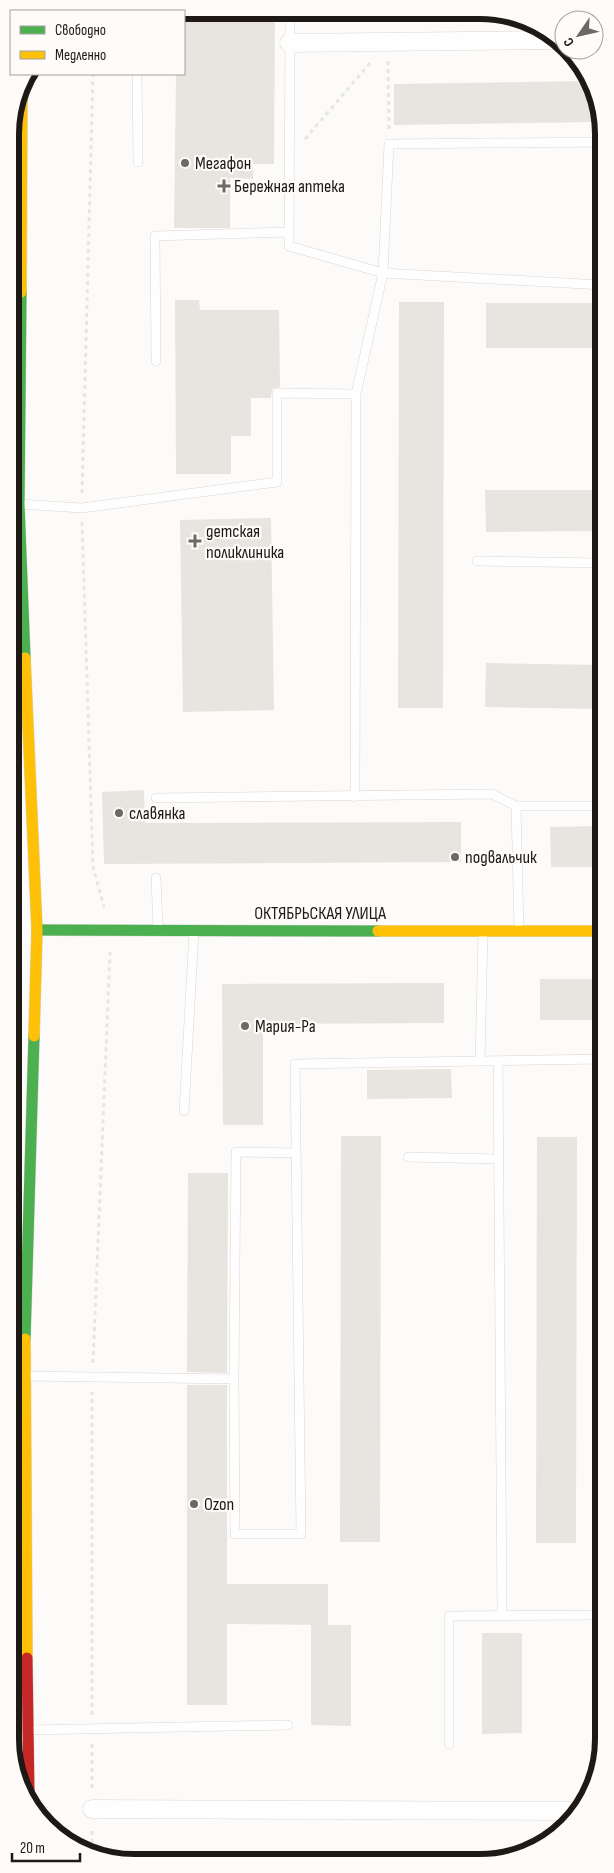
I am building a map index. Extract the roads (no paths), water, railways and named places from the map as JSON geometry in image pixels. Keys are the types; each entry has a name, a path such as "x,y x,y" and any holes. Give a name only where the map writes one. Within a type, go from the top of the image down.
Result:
{"main road":[{"path":"19,262 21,112"},
{"path":"19,581 37,930 21,1376 29,1785"},
{"name":"ОКТЯБРЬСКАЯ УЛИЦА","path":"37,930 595,931"}],"street":[{"path":"290,43 547,40"},
{"path":"92,1810 570,1811"}],"lane":[{"path":"290,19 289,246 384,274 595,285"},
{"path":"137,75 138,162"},
{"path":"355,797 356,394 384,274 389,144 595,142"},
{"path":"156,361 155,236 289,232"},
{"path":"19,503 82,508 277,482 277,393 356,394"},
{"path":"477,561 595,563"},
{"path":"156,798 492,794 516,806 595,806"},
{"path":"516,806 518,931"},
{"path":"156,878 158,930"},
{"path":"184,1111 194,930"},
{"path":"480,1061 483,930"},
{"path":"296,1153 236,1152 235,1534 302,1534 295,1064 595,1059"},
{"path":"498,1061 502,1615"},
{"path":"408,1157 499,1159"},
{"path":"21,1376 234,1379"},
{"path":"449,1744 450,1616 595,1615"},
{"path":"28,1730 288,1725"}],"place":[{"name":"Мегафон","path":"185,163"},
{"name":"Бережная аптека","path":"224,186"},
{"name":"детская поликлиника","path":"195,541"},
{"name":"славянка","path":"119,813"},
{"name":"подвальчик","path":"455,857"},
{"name":"Мария-Ра","path":"245,1026"},
{"name":"Ozon","path":"194,1504"}]}
